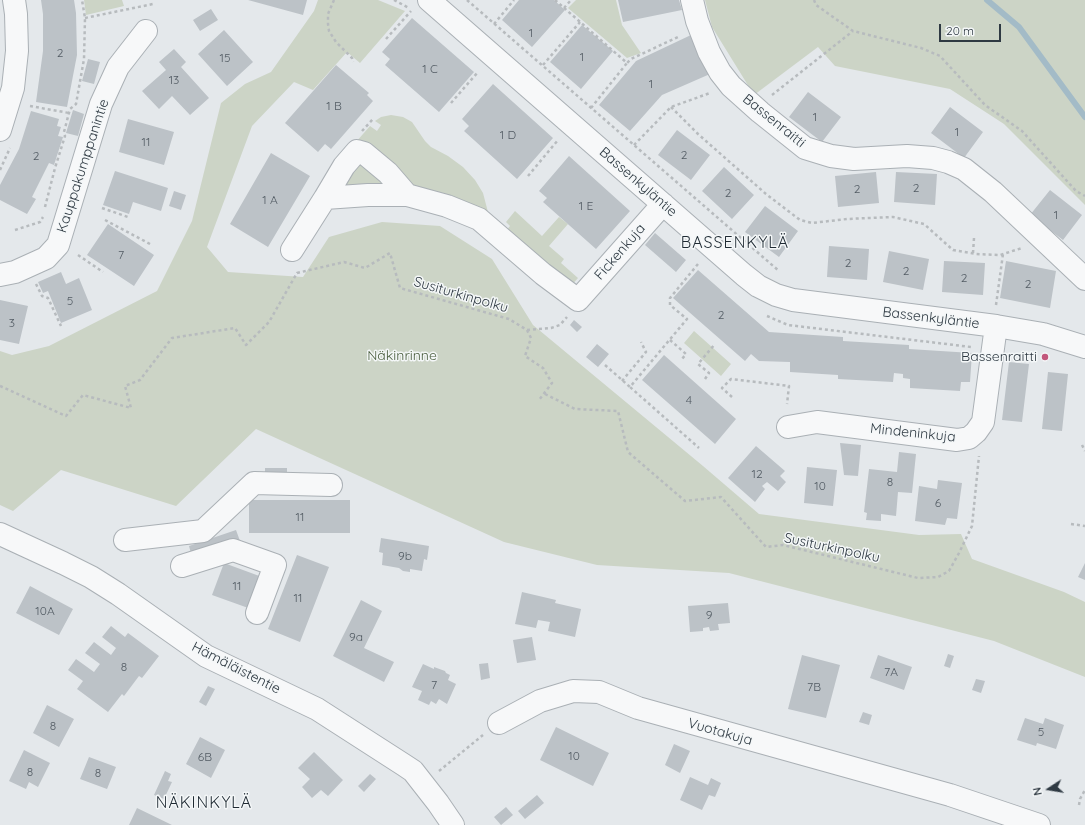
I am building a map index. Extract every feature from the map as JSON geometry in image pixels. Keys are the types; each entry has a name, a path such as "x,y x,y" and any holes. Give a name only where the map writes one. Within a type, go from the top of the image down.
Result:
{"street":[{"path":"0,130 13,88 17,51 14,0"},
{"name":"Bassenraitti","path":"692,0 699,27 709,52 720,72 731,86 755,108 805,148 831,156 854,159 907,156 933,158 948,162 964,169 978,179 1085,279"},
{"name":"Bassenkyläntie","path":"421,5 663,204 758,286 776,295 793,300 996,317 1085,347"},
{"name":"Kauppakumppanintie","path":"0,275 15,272 46,258 58,245 102,104 118,67 146,31"},
{"path":"292,250 344,166 357,151 364,153 388,173 407,195"},
{"path":"325,198 368,195 407,195 447,206 478,219 543,274 578,300"},
{"name":"Fickenkuja","path":"578,300 663,204"},
{"name":"Mindeninkuja","path":"788,427 820,422 957,440 968,438 976,432 983,422 996,317"},
{"path":"125,540 204,531 254,483 331,485"},
{"name":"Hämäläistentie","path":"0,534 91,577 118,594 206,656 317,709 413,771 453,825"},
{"path":"182,566 232,550 275,565 257,613"},
{"name":"Vuotakuja","path":"499,722 540,701 573,691 599,692 638,708 950,795 1039,825"}],"path":[{"path":"15,230 40,222 42,218 65,136 64,132 70,109 76,104 84,59 85,18 82,0"},
{"path":"334,0 328,14 329,31 336,42 352,58 353,62"},
{"path":"467,0 780,272 785,274"},
{"path":"494,24 514,0"},
{"path":"555,0 627,63"},
{"path":"564,8 571,0"},
{"path":"814,0 816,5 853,31 921,48 940,56 985,105 1022,131 1076,191 1085,196"},
{"path":"85,18 154,4"},
{"path":"386,39 421,5"},
{"path":"543,66 580,22"},
{"path":"591,108 631,59 699,27"},
{"path":"755,108 853,31"},
{"path":"451,103 481,68"},
{"path":"634,145 672,107 731,86"},
{"path":"24,105 69,113"},
{"path":"672,107 698,134 766,194 800,220 812,223 847,219 893,217 924,224 953,250 973,254 1000,255 1022,248 1036,233"},
{"path":"70,109 76,110"},
{"path":"528,176 561,137"},
{"path":"102,208 128,217"},
{"path":"106,220 150,244"},
{"path":"973,254 974,238"},
{"name":"Susiturkinpolku","path":"0,386 66,416 84,395 131,408 125,386 140,380 172,338 235,328 246,345 269,322 297,273 344,262 365,268 390,253 400,288 509,319 527,330"},
{"path":"996,317 1003,254"},
{"path":"78,255 103,272"},
{"path":"630,387 687,320 670,305 670,298 700,261"},
{"path":"35,280 42,296 48,298 61,326"},
{"path":"539,400 552,383 543,368 525,356 531,338 527,330 551,328 560,325 578,300"},
{"path":"670,340 686,354 682,359"},
{"path":"622,381 646,352 641,342"},
{"path":"704,379 709,373 698,364 715,344"},
{"path":"605,365 700,448"},
{"path":"732,397 722,388 731,379 789,386 787,404"},
{"name":"Susiturkinpolku","path":"545,394 575,409 618,411 628,452 685,502 721,497 766,547 783,545 918,578 938,577 949,570 972,526 979,458 976,432"},
{"path":"1082,445 1085,451"},
{"path":"1072,524 1085,526"},
{"path":"424,785 432,776 499,722"},
{"path":"1079,805 1080,799 1085,790"}],"green space":[{"path":"84,0 122,0 124,6 86,15"},
{"name":"Näkinrinne","path":"318,0 378,0 405,11 360,63 347,52 313,90 294,82 252,126 207,247 228,272 303,277 329,237 382,222 440,226 492,259 533,325 759,514 919,535 961,534 972,559 1064,592 1085,602 1085,677 994,641 729,573 597,565 504,542 256,429 176,506 61,470 13,511 0,505 0,351 12,355 49,346 157,291 192,221 221,103 245,84 271,72 314,11"},
{"path":"576,0 616,0 622,25 641,53 627,58 568,8"},
{"path":"705,0 1085,0 1085,205 1004,124 950,89 835,66 818,47 754,95 712,27"},
{"path":"391,115 403,117 412,122 431,147 448,156 463,167 475,180 483,193 489,216 413,190 356,142 370,126 377,131 381,125 375,121 381,117"},
{"path":"355,157 390,184 337,190"},
{"path":"515,211 542,236 559,217 568,224 549,246 564,259 561,263 578,278 571,286 505,232 510,226 506,222"},
{"path":"694,331 731,364 721,376 684,343"}],"building":[{"path":"41,0 74,0 76,13 77,55 67,107 36,102 43,51 43,14"},
{"path":"248,0 307,0 303,15"},
{"path":"519,0 554,0 565,10 532,47 502,20"},
{"path":"618,0 679,0 682,10 623,22"},
{"path":"211,9 218,20 200,31 193,20"},
{"path":"412,18 474,72 439,112 385,65 390,59 382,52"},
{"path":"582,25 613,51 581,89 550,62"},
{"path":"224,30 253,62 227,86 198,54"},
{"path":"691,35 710,74 662,95 630,131 599,105 636,61"},
{"path":"174,49 186,62 181,67 209,98 190,115 172,96 159,109 142,91 166,70 159,62"},
{"path":"88,59 100,62 94,84 82,81"},
{"path":"336,65 369,93 367,95 373,101 331,149 325,144 318,152 285,123"},
{"path":"493,84 553,138 517,179 464,131 469,126 462,119"},
{"path":"808,92 841,117 822,142 789,117"},
{"path":"950,107 983,132 964,158 931,133"},
{"path":"73,110 84,114 78,136 66,133"},
{"path":"31,111 59,119 57,126 61,127 58,136 63,137 54,165 49,163 32,197 36,199 27,214 0,200 0,185 19,149"},
{"path":"128,119 174,132 164,165 119,152"},
{"path":"677,130 710,155 691,180 658,155"},
{"path":"271,153 310,176 268,247 230,224"},
{"path":"569,156 630,211 596,249 543,202 547,198 539,191"},
{"path":"724,167 754,195 732,219 702,191"},
{"path":"115,171 168,188 161,211 133,202 129,214 103,205"},
{"path":"876,172 879,203 838,207 835,176"},
{"path":"896,172 937,174 935,205 894,202"},
{"path":"1050,190 1082,215 1063,240 1030,215"},
{"path":"174,191 186,195 181,210 169,206"},
{"path":"765,206 798,231 779,257 745,232"},
{"path":"108,224 154,255 134,286 87,255"},
{"path":"655,233 686,260 676,272 645,245"},
{"path":"829,246 869,249 867,280 827,277"},
{"path":"889,251 929,259 923,290 883,282"},
{"path":"944,261 985,263 983,295 942,292"},
{"path":"1006,261 1056,271 1050,308 1000,298"},
{"path":"698,270 769,332 843,337 843,341 909,345 909,349 972,353 970,382 961,382 960,391 910,388 910,379 903,378 903,374 894,373 893,382 838,379 838,375 790,372 790,362 759,361 751,354 745,361 673,298"},
{"path":"61,272 66,284 79,278 92,310 61,323 48,291 43,293 38,282"},
{"path":"0,300 28,306 19,344 0,340"},
{"path":"574,320 582,327 577,332 570,325"},
{"path":"597,344 609,354 598,367 586,357"},
{"path":"664,355 736,419 715,444 642,380"},
{"path":"1009,362 1029,364 1022,422 1002,420"},
{"path":"1048,372 1068,374 1062,431 1042,429"},
{"path":"840,443 861,445 858,476 844,475"},
{"path":"756,446 785,471 780,476 786,482 778,491 767,482 762,486 765,489 755,502 728,478"},
{"path":"899,452 916,454 912,493 898,492 896,516 881,514 881,521 866,520 867,513 864,512 869,469 897,472"},
{"path":"807,467 837,470 833,506 804,503"},
{"path":"265,468 287,468 287,478 265,479"},
{"path":"938,480 962,483 957,519 947,518 945,525 915,521 919,486 937,489"},
{"path":"249,500 350,500 350,533 249,533"},
{"path":"236,530 240,541 192,557 189,546"},
{"path":"381,538 429,546 427,560 424,559 422,571 410,569 410,572 403,571 399,568 382,565 383,553 379,552"},
{"path":"297,555 329,567 300,642 268,629"},
{"path":"224,563 262,577 251,609 212,595"},
{"path":"1085,563 1085,580 1078,577"},
{"path":"30,586 73,609 59,635 16,613"},
{"path":"522,592 556,600 555,603 581,609 575,637 548,631 550,622 538,620 536,628 515,624"},
{"path":"361,600 382,611 364,648 394,662 384,682 333,656"},
{"path":"728,603 730,623 718,624 719,630 710,631 709,627 703,628 703,631 690,632 688,606"},
{"path":"111,626 125,637 128,633 159,656 142,678 139,676 124,696 122,694 108,712 77,689 83,681 68,670 76,659 94,672 100,664 85,653 94,642 111,655 116,648 102,637"},
{"path":"532,637 536,660 517,663 513,640"},
{"path":"948,654 954,656 950,668 944,666"},
{"path":"802,655 840,665 826,718 788,709"},
{"path":"878,655 912,667 904,690 870,678"},
{"path":"488,663 490,678 481,680 479,664"},
{"path":"423,664 434,669 434,667 445,671 450,675 448,680 456,684 447,704 439,699 436,704 431,701 429,705 418,700 422,691 412,687"},
{"path":"976,679 985,681 981,693 972,690"},
{"path":"208,686 215,689 206,706 199,702"},
{"path":"47,705 74,719 59,747 33,733"},
{"path":"863,712 872,715 869,725 859,722"},
{"path":"1025,718 1043,724 1045,718 1064,725 1056,749 1037,743 1036,746 1017,740"},
{"path":"556,727 609,753 593,786 540,760"},
{"path":"200,737 225,750 211,778 186,764"},
{"path":"674,744 690,751 680,773 665,765"},
{"path":"24,750 50,763 38,787 29,782 26,789 9,781"},
{"path":"314,752 343,780 328,796 321,790 312,798 302,787 310,779 298,768"},
{"path":"89,757 116,767 107,789 80,779"},
{"path":"165,771 171,774 168,781 172,782 164,799 154,795"},
{"path":"370,774 376,779 364,792 358,786"},
{"path":"690,777 708,785 711,778 721,783 715,797 709,795 702,810 680,800"},
{"path":"537,795 544,803 525,819 518,811"},
{"path":"506,807 513,815 501,825 494,817"},
{"path":"137,808 172,825 129,825"}],"waterway":[{"path":"987,0 1019,27 1085,117"}],"place":[{"name":"Bassenraitti","path":"1045,357"}],"district":[{"name":"BASSENKYLÄ","path":"735,243"},
{"name":"NÄKINKYLÄ","path":"204,803"}]}
